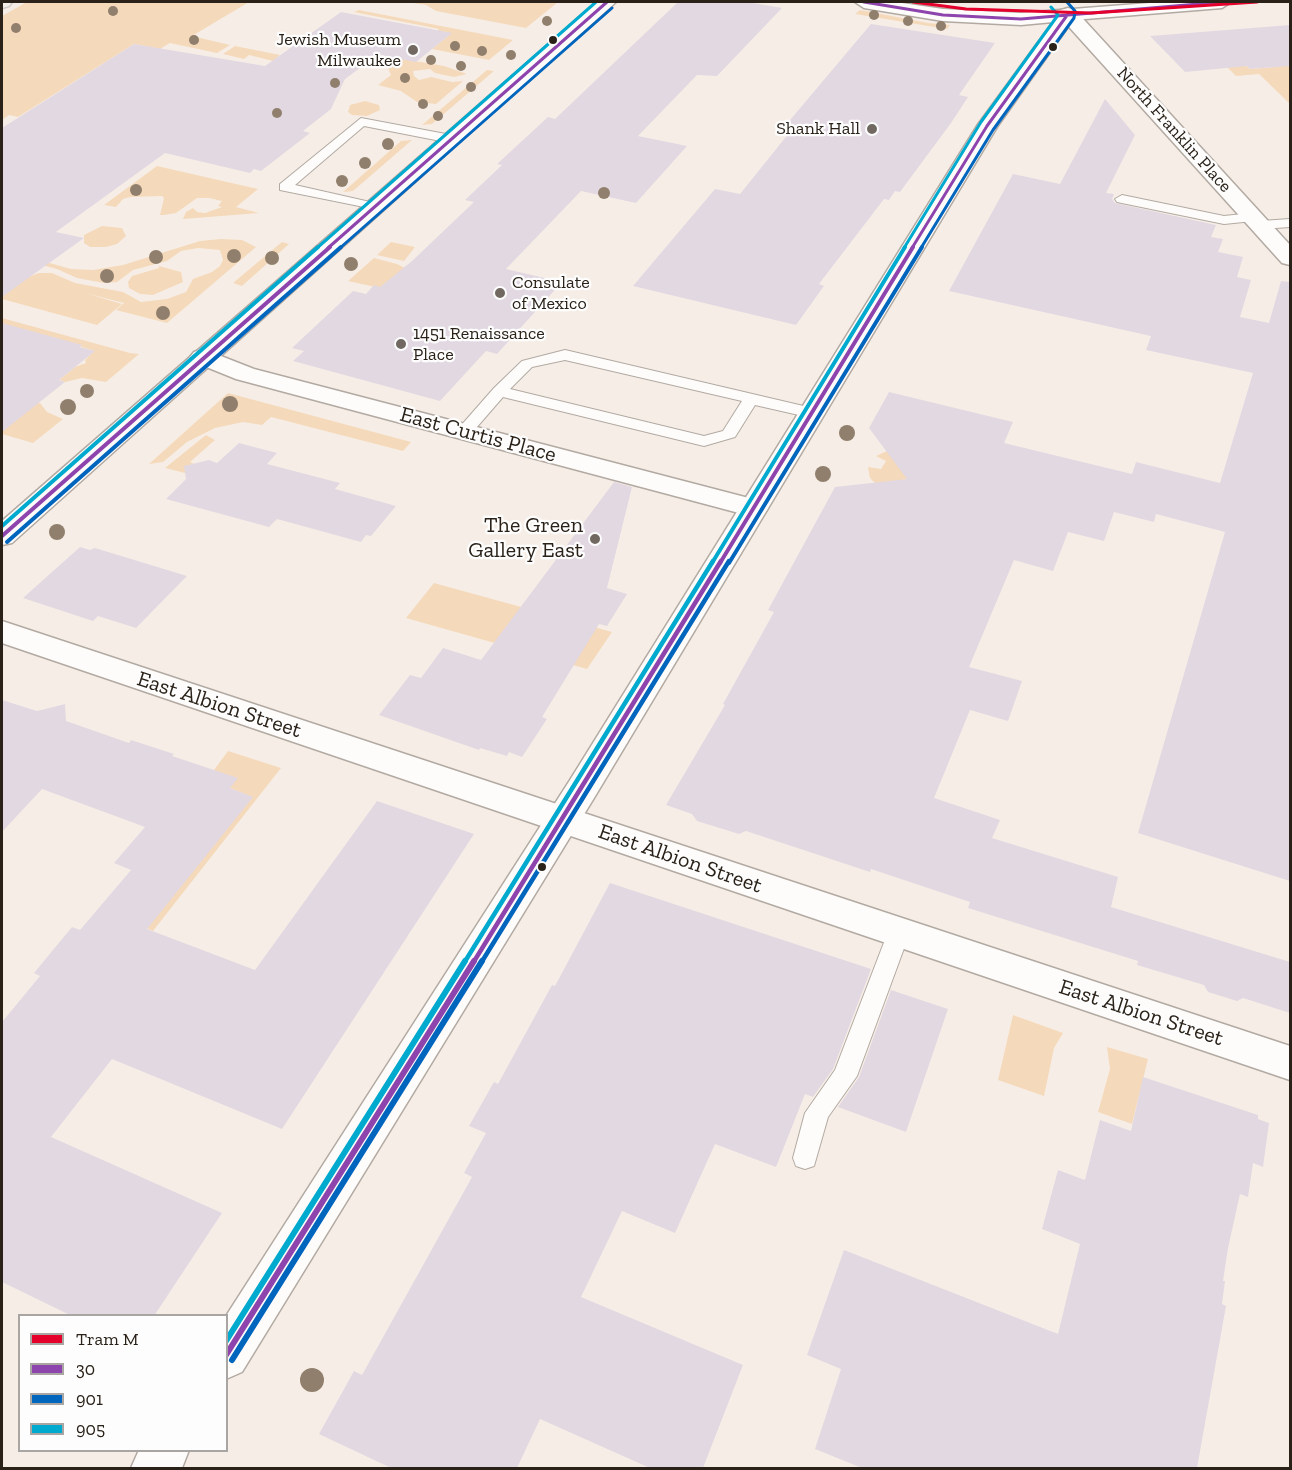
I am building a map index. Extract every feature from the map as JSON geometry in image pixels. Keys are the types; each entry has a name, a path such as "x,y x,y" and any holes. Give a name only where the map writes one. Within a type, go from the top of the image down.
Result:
{"main road":[{"path":"2,536 607,2"},
{"path":"864,2 974,18 1021,19 1063,8 1222,2"},
{"path":"228,1353 563,820 987,126 1063,8"},
{"name":"North Franklin Place","path":"1063,8 1290,258"},
{"name":"East Curtis Place","path":"203,357 245,374 754,508"},
{"name":"East Albion Street","path":"2,632 1290,1063"},
{"path":"155,1468 165,1452"}],"lane":[{"path":"374,207 285,187 361,122 451,139"},
{"path":"1122,199 1224,220 1290,223"},
{"path":"464,432 499,391 527,364 565,355 812,413"},
{"path":"499,391 704,441 729,434 751,399"},
{"path":"805,1158 817,1113 845,1076 899,932"}],"shaded area":[{"path":"27,2 249,2 192,36 230,45 217,53 170,43 160,49 134,44 18,117 9,115 2,120 2,16"},
{"path":"406,2 558,2 526,28 436,11 426,5"},
{"path":"359,10 513,40 489,60 432,49 448,36 446,32 354,12"},
{"path":"860,10 950,25 947,29 855,14"},
{"path":"235,46 280,55 273,61 249,55 244,59 223,54"},
{"path":"397,58 444,66 467,74 454,77 435,73 430,69 413,71 414,76 419,80 431,77 452,82 463,81 436,104 417,102 401,91 378,85 391,75 387,66"},
{"path":"1290,59 1289,103 1259,74 1236,76 1224,64 1243,63 1250,69 1275,67 1269,60"},
{"path":"487,70 494,71 432,124 422,125"},
{"path":"365,101 379,105 380,110 367,116 352,115 348,112 350,105"},
{"path":"412,140 353,191 343,192 401,141"},
{"path":"157,166 258,189 236,207 259,213 183,219 186,212 193,208 197,212 205,213 222,207 218,206 222,201 209,198 197,198 176,213 164,215 160,215 164,198 162,196 130,197 123,199 116,207 104,205"},
{"path":"102,226 122,228 126,236 117,244 106,247 90,247 84,243 84,235"},
{"path":"242,240 256,247 167,323 116,310 124,303 85,293 122,304 97,325 2,299 2,273 5,270 28,277 39,273 52,273 75,283 123,292 141,302 167,299 186,292 193,279 212,272 220,266 223,260 220,250 198,248 181,251 167,261 133,270 117,282 104,283 77,278 38,264 25,256 71,269 93,270 123,265 200,241"},
{"path":"282,242 289,244 242,286 233,283"},
{"path":"391,242 415,247 404,261 377,255"},
{"path":"374,258 407,269 389,290 348,281"},
{"path":"159,266 181,272 183,282 153,295 140,294 129,288 128,282 132,276 159,268"},
{"path":"2,318 139,354 106,382 82,378 65,382 59,380 75,367 86,363 85,360 94,351 53,337 8,355 2,353"},
{"path":"228,393 411,442 403,451 271,417 262,425 243,422 215,428 187,442 163,462 149,464"},
{"path":"34,401 40,403 47,412 63,419 33,443 2,434 2,428"},
{"path":"206,435 215,440 190,462 194,464 185,473 165,468"},
{"path":"889,450 970,467 877,485 870,478 868,467 881,469 886,461 876,456"},
{"path":"434,583 612,632 587,669 406,618"},
{"path":"228,751 281,768 153,931 148,929 148,924 252,797 230,788 214,770"},
{"path":"1013,1015 1063,1033 1054,1048 1044,1096 998,1080"},
{"path":"1107,1047 1148,1059 1132,1124 1098,1112 1110,1069"}],"building":[{"path":"678,2 747,2 782,8 717,76 697,75 638,136 687,146 636,203 581,191 506,269 562,282 497,354 486,351 440,401 293,361 304,351 292,348 353,291 366,294 374,285 380,287 412,261 474,202 465,200 502,165 497,164 548,117 555,119"},
{"path":"341,12 452,33 416,62 381,55 368,62 345,79 331,109 303,131 310,133 261,171 254,169 250,173 165,153 56,232 84,238 2,297 2,128 134,44 265,66"},
{"path":"871,24 995,43 959,95 968,97 951,123 900,192 895,191 889,200 884,199 819,284 824,286 796,325 633,286 715,189 740,194 793,128 785,126"},
{"path":"1290,25 1290,66 1250,69 1247,66 1185,72 1150,36"},
{"path":"1105,99 1135,135 1106,193 1114,194 1112,199 1115,203 1216,225 1211,237 1223,239 1218,252 1243,257 1237,277 1251,280 1240,317 1269,323 1281,281 1290,282 1290,881 1138,833 1225,532 1156,514 1154,522 1114,512 1104,541 1068,532 1053,571 1014,560 969,667 1022,681 1008,721 970,710 934,798 1000,820 992,838 1118,877 1111,907 1290,962 1290,1013 1243,998 1237,1001 1208,992 1204,985 1137,965 1138,961 968,908 970,902 746,831 739,834 697,821 692,814 666,805 725,705 723,704 774,612 768,610 835,487 907,479 869,428 889,392 1013,422 1004,443 1132,474 1136,462 1220,483 1253,373 1146,350 1151,336 949,291 1013,174 1060,184"},
{"path":"2,323 82,345 80,347 95,351 59,380 65,382 2,432"},
{"path":"239,443 277,453 267,464 340,483 335,489 396,506 371,536 366,535 361,542 277,519 269,527 166,499 186,479 184,466 209,460 217,463"},
{"path":"614,482 632,487 607,588 627,594 607,626 599,624 542,717 547,719 522,757 509,752 507,756 480,748 479,750 379,715 410,675 421,678 443,648 481,660"},
{"path":"80,547 90,550 95,548 187,576 136,628 98,616 93,621 23,598"},
{"path":"2,700 37,711 65,704 66,721 129,743 131,740 174,754 172,756 238,778 230,788 253,797 147,929 255,970 377,801 474,834 282,1129 112,1059 51,1137 222,1213 155,1314 68,1314 2,1282 2,1022 40,976 34,973 72,927 80,930 131,870 114,863 145,827 42,789 2,832"},
{"path":"610,883 871,969 833,1069 813,1097 805,1094 776,1167 715,1144 675,1233 622,1211 581,1297 743,1365 703,1468 650,1468 540,1419 517,1468 391,1468 319,1434 354,1371 362,1375 472,1177 464,1173 486,1133 469,1126 494,1082 498,1084 552,985 555,986"},
{"path":"891,990 948,1009 906,1132 838,1107 859,1077"},
{"path":"1143,1077 1258,1115 1258,1119 1269,1123 1263,1167 1253,1163 1248,1197 1240,1194 1228,1248 1222,1304 1226,1306 1197,1468 862,1468 815,1449 841,1369 807,1355 844,1250 1058,1334 1080,1244 1042,1229 1058,1170 1085,1180 1100,1120 1131,1131"}],"tram line":[{"name":"M","path":"913,2 966,9 1091,13 1257,2"}],"transit line":[{"name":"905","path":"2,526 596,2"},
{"name":"30","path":"2,536 607,2"},
{"name":"30","path":"864,2 943,15 1021,19 1222,2"},
{"name":"901","path":"232,1360 588,793 993,130 1074,18 1075,11 1067,2"},
{"name":"905","path":"228,1338 576,785 981,122 1058,15 1051,7"},
{"name":"901","path":"7,542 612,8"},
{"name":"30","path":"228,1352 582,789 987,126 1068,14"}],"place":[{"name":"Jewish Museum Milwaukee","path":"413,50"},
{"name":"Shank Hall","path":"872,129"},
{"name":"Consulate of Mexico","path":"500,293"},
{"name":"1451 Renaissance Place","path":"401,344"},
{"name":"The Green Gallery East","path":"595,539"}]}
